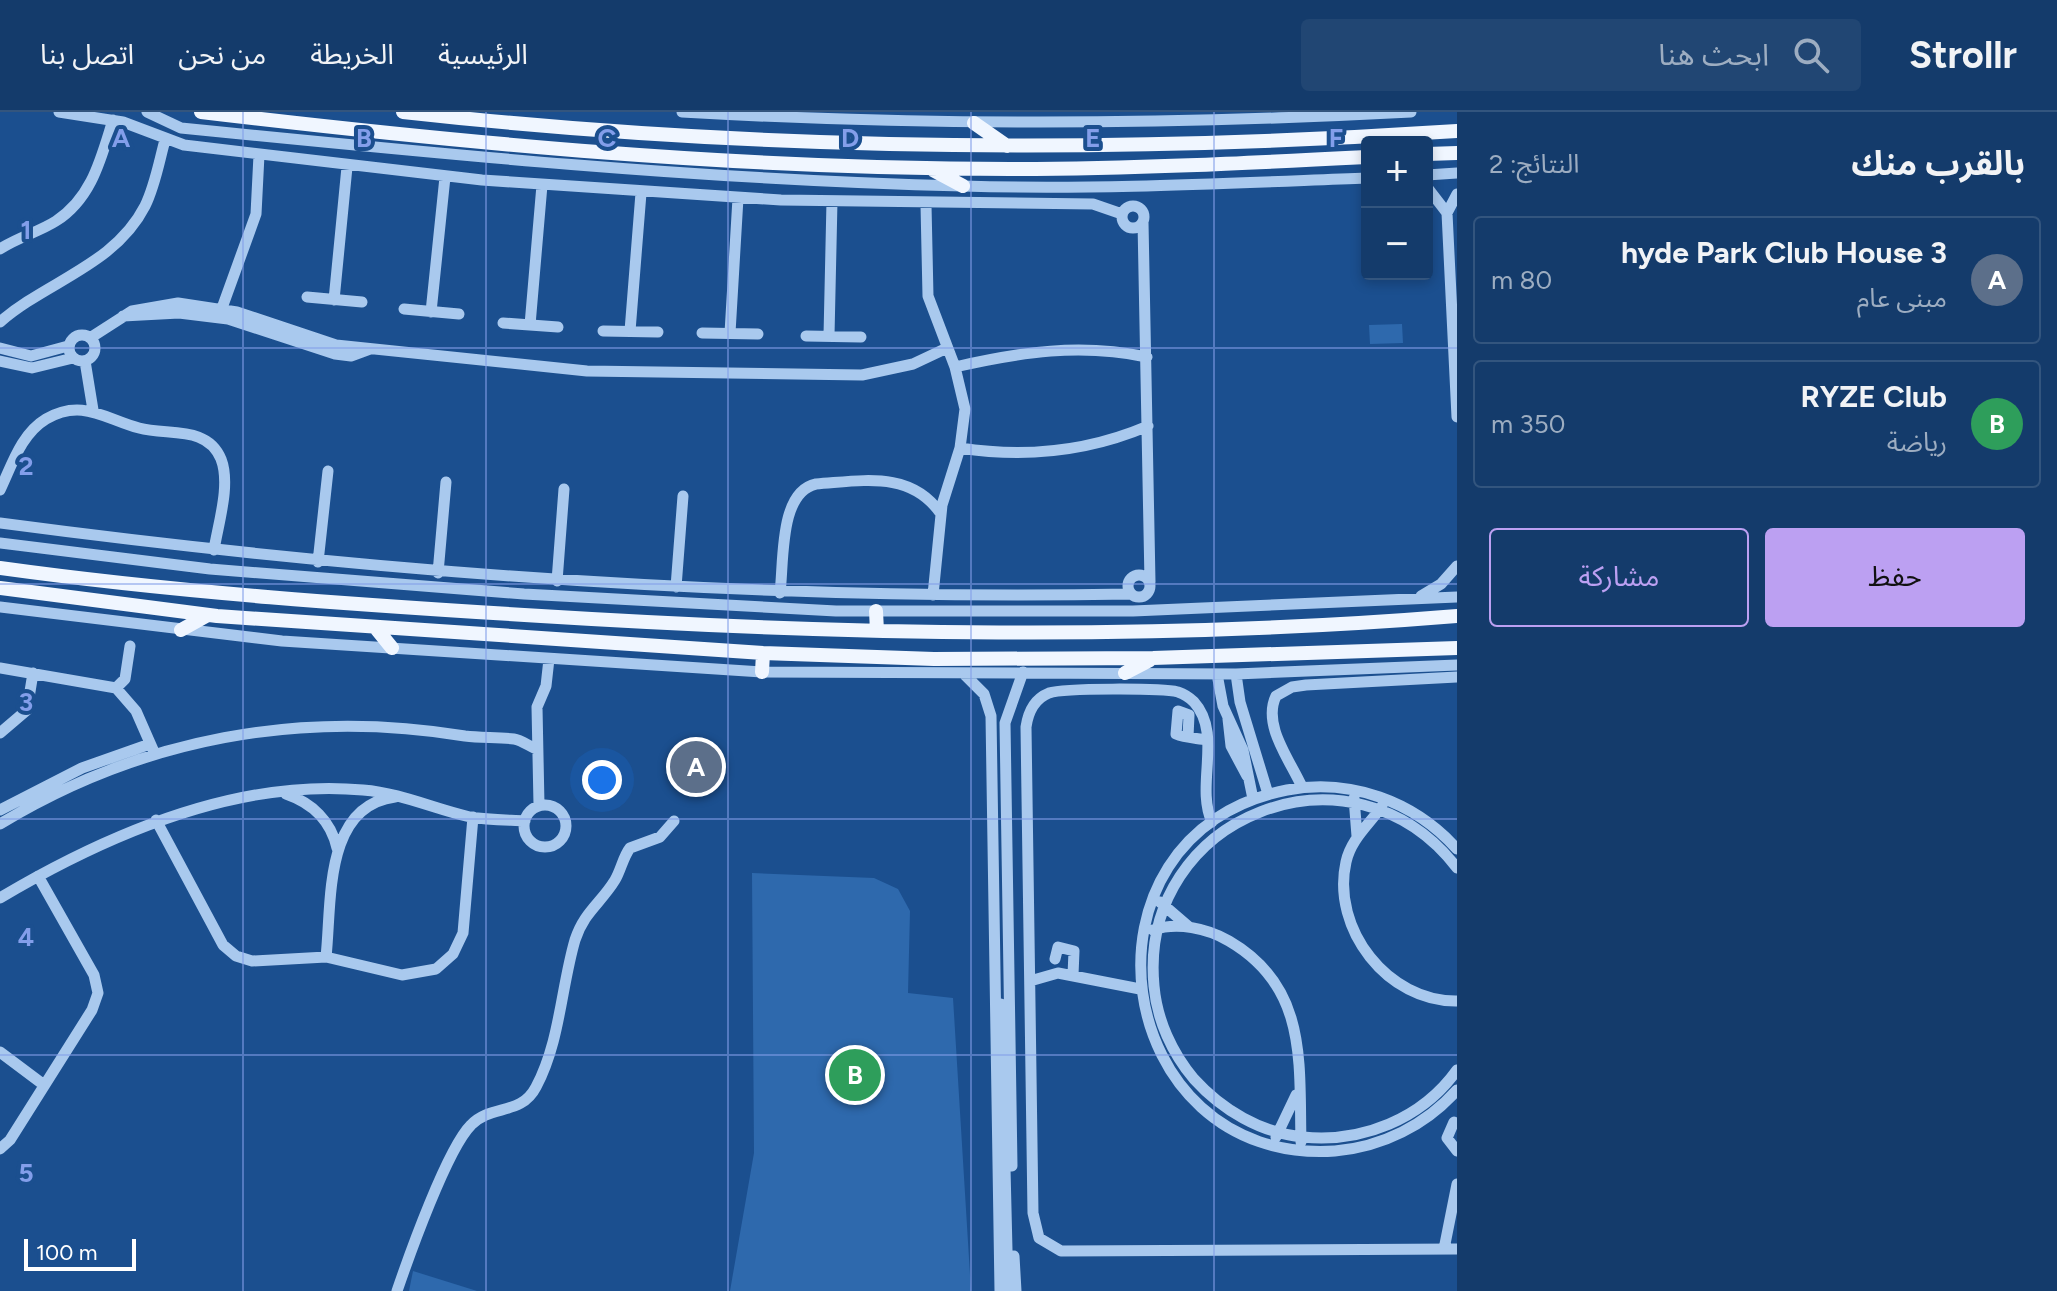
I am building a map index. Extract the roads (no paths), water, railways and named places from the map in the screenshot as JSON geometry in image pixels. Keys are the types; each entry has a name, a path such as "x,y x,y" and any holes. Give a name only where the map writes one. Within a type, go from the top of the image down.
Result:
{"main road":[{"path":"201,112 528,148 681,159 930,168 1187,166 1361,157"},
{"path":"403,112 724,138 1007,146 1169,145 1457,131"},
{"path":"1438,132 1457,119"},
{"path":"974,123 1007,146"},
{"path":"1433,154 1457,153"},
{"path":"930,168 963,186"},
{"path":"0,568 213,593 665,625 877,631 1161,633 1457,616"},
{"path":"0,588 208,615 934,666 1312,656 1457,648"},
{"path":"429,631 435,623 431,610"},
{"path":"876,611 877,631"},
{"path":"454,633 452,623 461,612"},
{"path":"181,630 208,615"},
{"path":"375,627 392,648"},
{"path":"762,672 763,653"},
{"path":"1125,673 1153,658"}],"street":[{"path":"0,523 318,562 438,573 780,593 1146,596 1150,582 1144,215 1139,207 1130,206 1122,214 1093,204 926,205 738,198 445,177 347,167 165,140 133,125 59,112"},
{"path":"147,112 181,128 654,172 963,186 1143,186 1361,178"},
{"path":"682,112 974,123 1224,120 1411,112"},
{"path":"0,249 56,221 76,204 94,178 113,120"},
{"path":"0,322 34,296 105,254 128,232 149,197 165,140"},
{"path":"222,308 256,214 259,155"},
{"path":"334,300 347,167"},
{"path":"1433,175 1457,173"},
{"path":"431,312 445,177"},
{"path":"530,325 542,185"},
{"path":"630,331 641,193"},
{"path":"1457,194 1447,213 1457,417"},
{"path":"1433,195 1447,213"},
{"path":"730,333 738,198"},
{"path":"829,336 832,201"},
{"path":"926,205 925,279 932,314 955,367 965,409 960,448 941,514 933,595"},
{"path":"307,297 362,302"},
{"path":"0,348 31,356 68,346 75,336 90,338 121,316 168,303 222,308 335,354 358,355 370,349 587,371 802,376 872,374 913,364 947,348"},
{"path":"404,309 459,314"},
{"path":"121,316 193,314 282,332"},
{"path":"503,323 558,327"},
{"path":"603,331 658,332"},
{"path":"702,333 758,334"},
{"path":"806,336 861,337"},
{"path":"0,361 32,368 79,360 95,349 90,338"},
{"path":"68,346 79,360 93,410"},
{"path":"955,367 1055,348 1106,350 1147,357"},
{"path":"0,490 26,438 40,423 66,411 93,410 137,428 190,434 212,446 221,461 224,477 214,550"},
{"path":"960,448 1011,454 1061,451 1111,440 1148,426"},
{"path":"318,562 328,471"},
{"path":"780,593 789,508 804,488 816,484 896,481 926,496 941,514"},
{"path":"438,573 446,482"},
{"path":"557,581 564,489"},
{"path":"676,587 683,496"},
{"path":"0,543 210,569 493,592 876,611 1133,611 1457,597"},
{"path":"1416,598 1441,584 1457,566"},
{"path":"1131,594 1128,582 1133,576 1141,575 1150,582"},
{"path":"0,607 181,630 392,648 762,672 934,666 969,673 1236,674 1457,665"},
{"path":"116,688 126,675 130,646"},
{"path":"539,805 560,810 566,823 563,837 552,846 538,845 527,836 525,821 539,805 537,707 546,686 549,659"},
{"path":"0,668 116,688 136,711 152,748"},
{"path":"1016,1291 1005,723 1023,672"},
{"path":"0,733 27,710 33,673"},
{"path":"969,673 984,694 991,716 1000,1291"},
{"path":"969,673 993,701 996,716 1008,1291"},
{"path":"1217,674 1231,746 1249,778 1253,799"},
{"path":"1236,674 1240,702 1268,794"},
{"path":"1302,787 1273,727 1271,710 1276,696 1292,687 1306,685 1457,677"},
{"path":"1212,822 1207,804 1207,740 1204,722 1195,704 1177,692 1058,691 1035,703 1026,727 1034,1226 1049,1246 1074,1252 1457,1249"},
{"path":"1223,706 1240,702"},
{"path":"0,810 82,768 152,748 252,732 325,726 387,727 514,739 536,749"},
{"path":"1188,737 1207,740"},
{"path":"0,824 64,789 152,748"},
{"path":"1455,1098 1405,1131 1366,1146 1301,1150 1274,1145 1230,1127 1203,1107 1179,1083 1155,1045 1140,989 1143,930 1154,895 1177,856 1212,822 1253,799 1302,787 1352,789 1387,799 1432,825 1457,849"},
{"path":"0,898 97,844 156,820 210,806 285,793 343,789 401,796 473,817 525,821"},
{"path":"1352,789 1357,837"},
{"path":"285,793 304,801 320,815 332,833 338,853"},
{"path":"326,957 338,853 345,831 359,813 378,801 401,796"},
{"path":"1387,799 1357,837 1346,861 1343,893 1350,924 1358,941 1376,963 1403,986 1428,998 1456,1002"},
{"path":"1457,868 1418,830 1380,810 1355,802 1295,801 1240,820 1195,856 1164,906 1156,929 1155,995 1167,1036 1177,1055 1203,1089 1238,1115 1278,1132 1301,1137 1343,1137 1385,1126 1423,1105 1457,1070"},
{"path":"156,820 229,951 252,961 326,957 402,975 425,973 445,962 463,933 473,817"},
{"path":"397,1291 465,1132 482,1117 517,1107 535,1090 552,1046 575,943 590,909 616,879 630,848 660,837 674,821"},
{"path":"0,1149 10,1140 92,1010 98,993 94,975 38,876"},
{"path":"1154,895 1189,927"},
{"path":"1143,930 1189,927 1222,937 1251,954 1274,981 1296,1030 1301,1150"},
{"path":"1055,959 1058,947 1074,951 1073,975"},
{"path":"1029,948 1037,962 1058,973 1140,989"},
{"path":"1030,981 1058,973"},
{"path":"0,1052 44,1085"},
{"path":"1274,1145 1298,1091"},
{"path":"1440,1107 1456,1124 1447,1138 1457,1151"},
{"path":"1444,1249 1457,1184"}],"place":[{"name":"hyde Park Club House 3","path":"696,767"},
{"name":"RYZE Club","path":"855,1075"}]}
